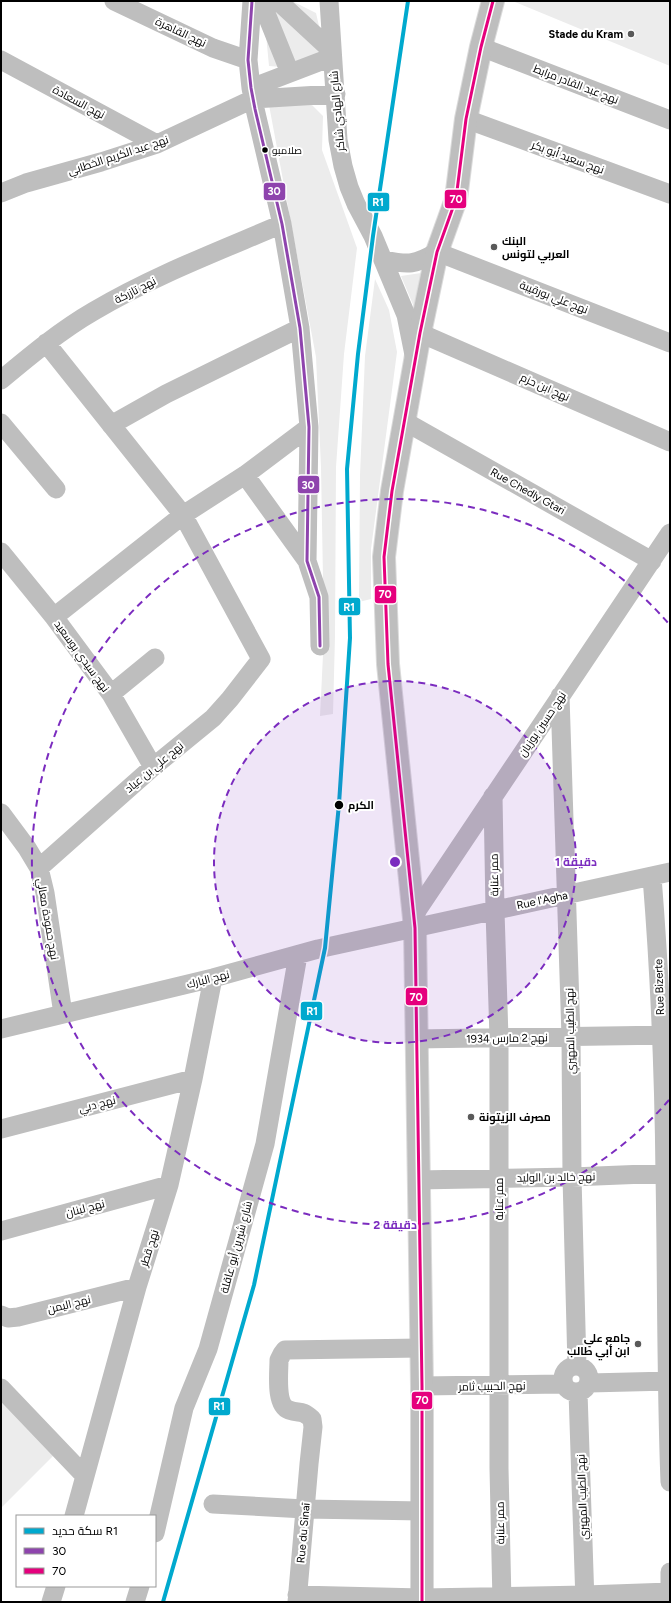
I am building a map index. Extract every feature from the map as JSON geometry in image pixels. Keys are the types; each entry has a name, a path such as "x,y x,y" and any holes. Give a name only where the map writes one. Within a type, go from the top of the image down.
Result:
{"main road":[{"path":"422,1600 422,1386 414,922 388,664 384,557 391,498 420,333 438,252 456,199 466,119 481,47 493,1"}],"street":[{"name":"نهج القاهرة","path":"114,1 213,48 248,60"},
{"path":"254,1 248,60 252,93 282,224 300,328 309,427 307,561"},
{"path":"254,1 290,73"},
{"path":"278,1 332,54"},
{"name":"شارع الهادي شاكر","path":"329,1 338,140 349,187 384,260 406,315 415,360"},
{"name":"نهج عبد القادر مرابط","path":"481,47 670,120"},
{"name":"نهج عبد الكريم الخطابي","path":"1,193 26,183 101,162 157,144 290,73 332,54"},
{"name":"نهج السعادة","path":"1,60 157,144"},
{"path":"252,93 336,94"},
{"name":"نهج سعيد أبو بكر","path":"466,119 670,194"},
{"name":"نهج تازركة","path":"1,380 46,343 94,311 164,275 282,224"},
{"path":"384,260 403,264 414,263 438,252"},
{"name":"نهج علي بورقيبة","path":"438,252 670,343"},
{"path":"111,425 166,394 300,328"},
{"name":"نهج ابن حزم","path":"420,333 670,442"},
{"path":"46,343 183,515"},
{"name":"Rue Chedly Gtari","path":"404,421 652,561"},
{"path":"1,422 56,489"},
{"path":"54,617 183,515 245,475 309,427"},
{"path":"245,475 307,561 319,597 320,646"},
{"name":"نهج علي بن عياد","path":"39,868 153,766 213,718 261,659 183,515"},
{"name":"نهج حسين بوزيان","path":"414,922 493,796 670,533"},
{"name":"نهج سيدي بوسعيد","path":"2,555 54,617 110,694 153,766"},
{"path":"110,694 155,658"},
{"name":"نهج الطيب المهيري","path":"560,696 570,1037 577,1366 568,1368 563,1375 577,1387 585,1598"},
{"name":"ممر عنابة","path":"493,796 495,910 500,1038 499,1386 502,1599"},
{"name":"نهج حمودة معالي","path":"1,813 39,868 45,892 63,1014"},
{"name":"Rue l'Agha","path":"414,922 495,910 670,872"},
{"name":"Rue Bizerte","path":"652,877 664,943 668,1173 670,1482"},
{"name":"نهج البارك","path":"1,1029 213,978 414,922"},
{"name":"شارع شيرين أبو عاقلة","path":"156,1529 184,1408 208,1349 265,1144 298,955"},
{"name":"نهج قطر","path":"74,1515 84,1475 137,1287 169,1185 193,1079 213,978"},
{"name":"نهج 2 مارس 1934","path":"416,1040 665,1034"},
{"name":"نهج دبي","path":"1,1129 193,1079"},
{"name":"نهج خالد بن الوليد","path":"418,1180 572,1177 668,1173"},
{"name":"نهج لبنان","path":"1,1231 169,1185"},
{"name":"نهج اليمن","path":"1,1315 8,1318 18,1317 137,1287"},
{"name":"Rue du Sinaï","path":"297,1599 308,1464 314,1427 312,1419 305,1412 290,1411 284,1408 280,1400 279,1360 285,1350 421,1348"},
{"name":"نهج الحبيب ثامر","path":"422,1386 577,1387 669,1381"},
{"path":"1,1388 84,1475"},
{"path":"213,1504 305,1509 423,1511"},
{"path":"670,1572 670,1598"},
{"path":"51,1602 56,1587"},
{"path":"135,1602 140,1587"},
{"path":"297,1599 422,1600 585,1598 670,1592"}],"shaded area":[{"path":"273,1 292,1 316,13 319,26 321,70 269,66 265,24"},
{"name":"Stade du Kram","path":"670,1 670,66 515,2"},
{"path":"310,103 323,116 322,150 357,248 344,354 336,467 333,714 320,716 324,635 321,467 316,357 269,105"},
{"path":"421,273 414,307 401,276"},
{"path":"375,279 389,310 397,352 371,549 371,599 359,602 360,475 365,356"},
{"path":"1,1394 58,1451 1,1508"}],"rail line":[{"name":"R1","path":"163,1602 254,1285 325,948 339,804 350,638 347,469 358,354 373,236 408,1"}],"transit line":[{"name":"30","path":"252,1 248,60 251,88 282,224 300,328 309,427 307,561 319,597 320,646"},
{"name":"70","path":"422,1602 422,1386 415,928 388,664 384,557 392,491 420,333 437,252 456,199 466,119 481,47 493,1"}],"place":[{"name":"Stade du Kram","path":"631,34"},
{"name":"صلامبو","path":"265,150"},
{"name":"البنك العربي لتونس","path":"494,247"},
{"name":"الكرم","path":"339,805"},
{"name":"مصرف الزيتونة","path":"471,1117"},
{"name":"جامع علي ابن أبي طالب","path":"638,1344"}]}
